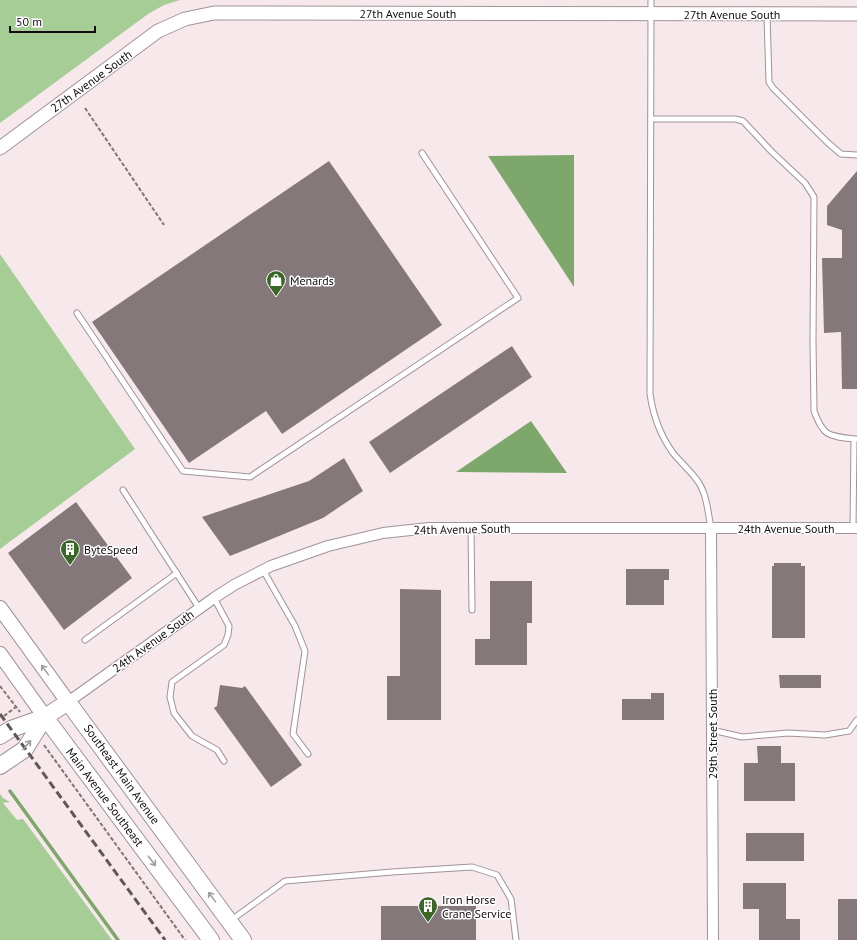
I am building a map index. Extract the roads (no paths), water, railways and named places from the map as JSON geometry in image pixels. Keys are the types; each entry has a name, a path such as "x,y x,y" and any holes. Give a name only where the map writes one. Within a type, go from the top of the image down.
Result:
{"main road":[{"name":"Southeast Main Avenue","path":"0,608 244,940"},
{"name":"Main Avenue Southeast","path":"0,654 211,940"},
{"name":"24th Avenue South","path":"0,736 11,729 32,728 68,702"},
{"path":"0,766 25,749 32,728"}],"street":[{"name":"27th Avenue South","path":"0,148 158,32 185,19 214,13 857,14"},
{"name":"24th Avenue South","path":"68,702 234,585 263,570 328,546 383,533 429,528 855,528"},
{"name":"29th Street South","path":"711,528 713,940"}],"lane":[{"path":"652,0 650,394 653,413 660,432 672,452 699,483 705,498 711,528"},
{"path":"767,14 769,82 773,88 827,142 841,154 857,155"},
{"path":"651,119 735,119 742,121 805,183 814,197 814,411 824,432 835,437 855,439 855,528"},
{"path":"77,313 183,471 250,477 518,298 422,153"},
{"path":"123,490 200,608"},
{"path":"471,528 472,610"},
{"path":"263,570 295,626 305,651 293,734 308,754"},
{"path":"85,640 177,573"},
{"path":"214,598 229,626 228,635 224,645 172,682 170,697 174,713 192,736 217,750 224,761"},
{"path":"712,730 742,737 788,733 825,735 850,731 857,720"},
{"path":"230,921 285,881 472,867 497,875 511,899 516,940"}],"waterway":[{"path":"10,791 118,940"}],"railway":[{"path":"0,714 165,940"}],"place":[{"name":"Menards","path":"276,297"},
{"name":"ByteSpeed","path":"70,566"},
{"name":"Iron Horse Crane Service","path":"428,923"}]}
